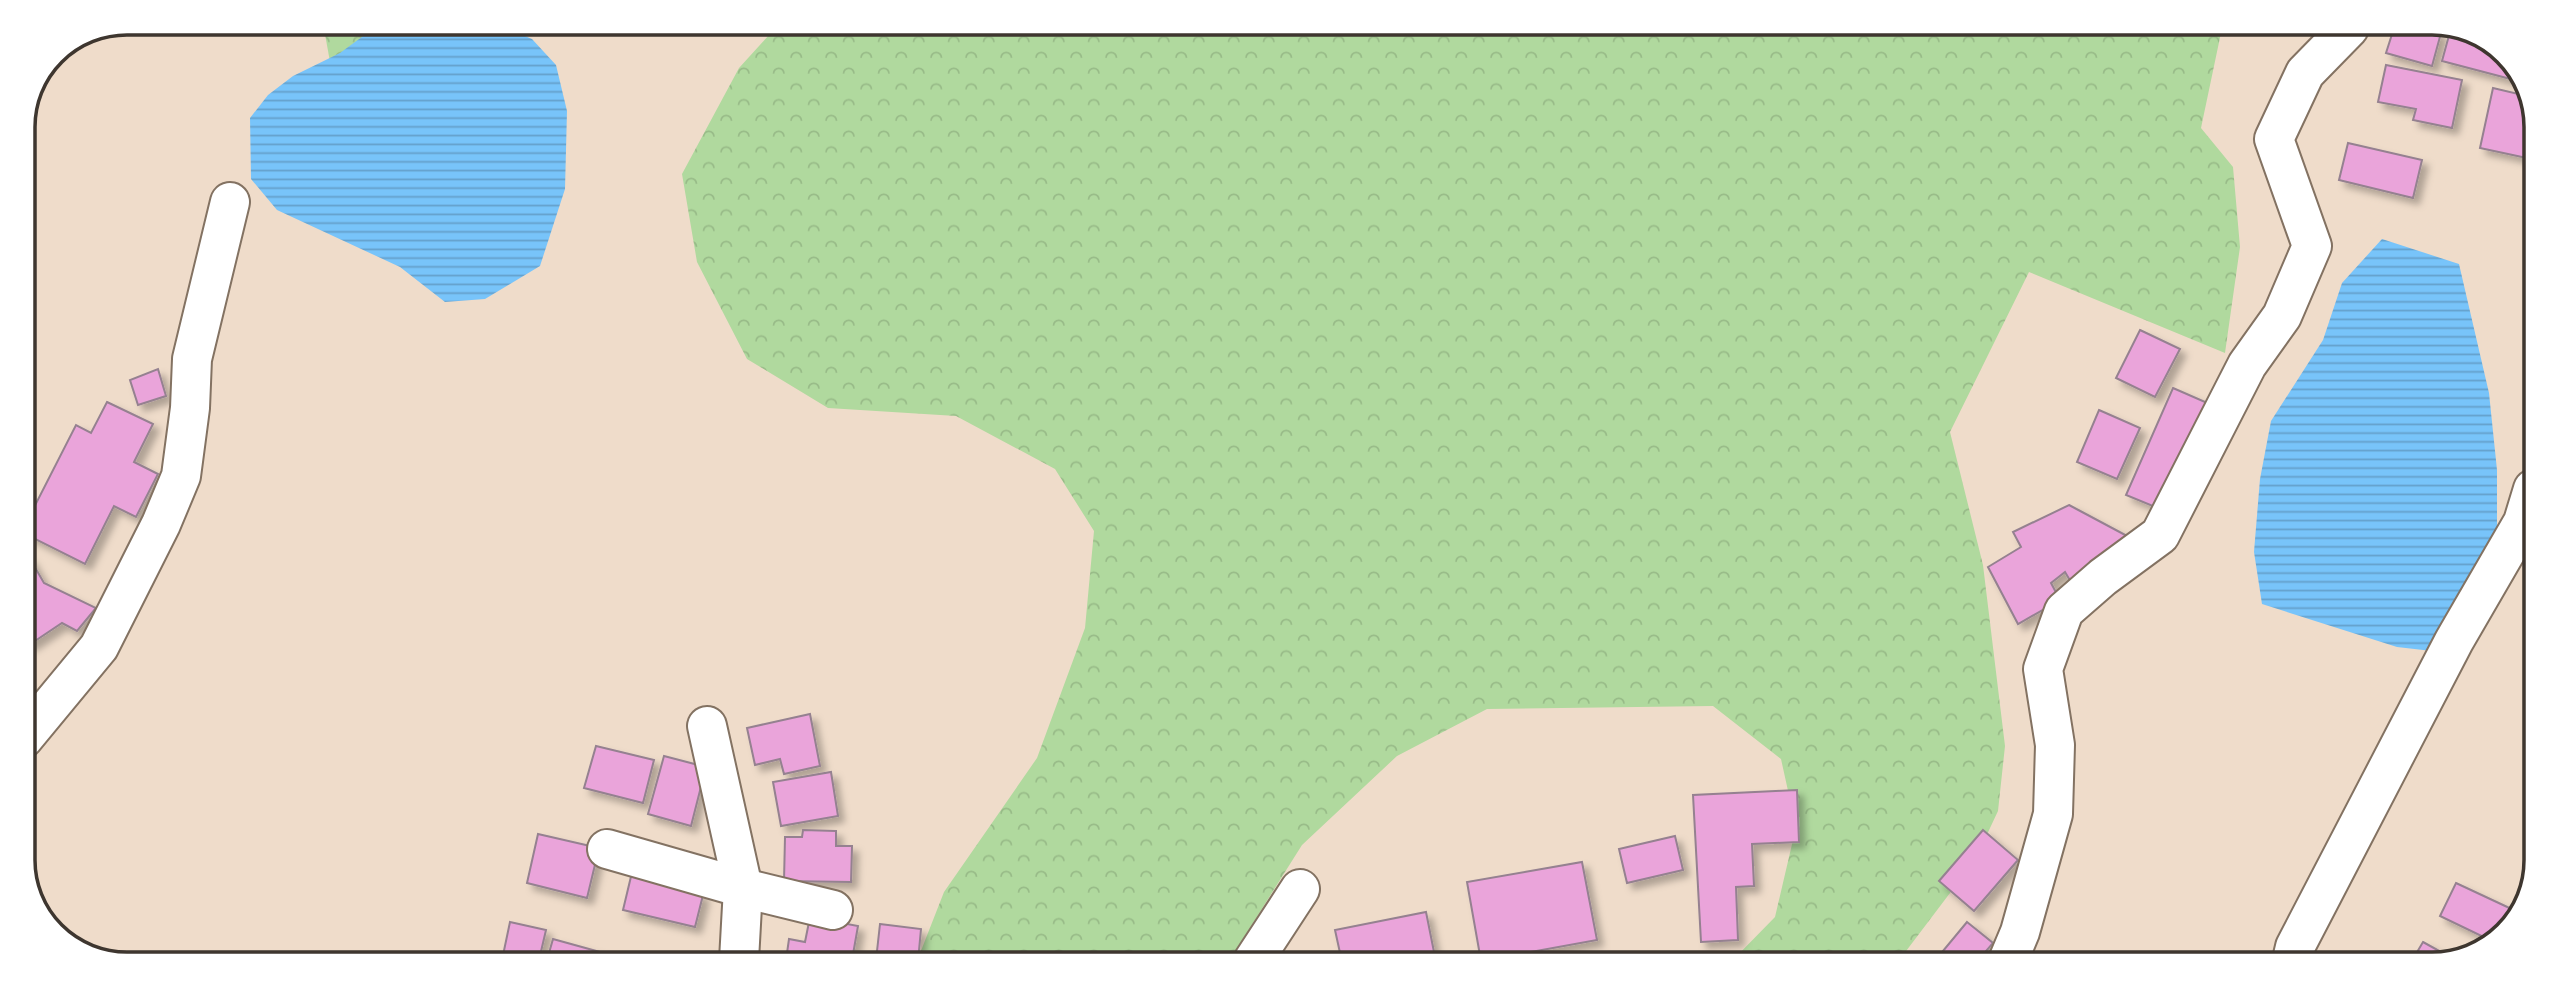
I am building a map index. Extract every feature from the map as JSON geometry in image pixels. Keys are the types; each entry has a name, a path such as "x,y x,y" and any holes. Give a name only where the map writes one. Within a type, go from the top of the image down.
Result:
{"street":[{"path":"2012,952 2020,932 2053,814 2055,745 2043,668 2064,611 2103,577 2160,535 2247,365 2282,316 2312,246 2274,139 2305,73 2342,35"},
{"path":"35,724 99,647 161,524 181,476 190,408 192,359 230,202"},
{"path":"2298,952 2383,777 2454,640 2524,519"},
{"path":"707,726 743,888 739,952"},
{"path":"607,849 743,888 833,910"},
{"path":"1259,952 1300,889"}],"green space":[{"path":"325,35 398,35 341,123"},
{"path":"769,35 2221,35 2201,128 2233,167 2240,247 2225,353 2029,272 1950,432 1983,565 2005,746 1998,811 1975,860 1905,952 1741,952 1775,917 1796,827 1781,759 1713,706 1487,709 1397,756 1302,845 1235,952 921,952 944,892 1037,758 1085,628 1094,531 1055,469 956,416 828,408 747,359 697,262 682,174 739,68"}],"water":[{"path":"365,35 522,35 532,39 556,65 567,111 565,189 540,266 485,299 445,302 400,267 277,210 251,179 250,118 268,95 293,76 340,53"},
{"path":"2382,239 2459,264 2489,393 2497,470 2497,533 2432,651 2397,647 2262,604 2254,552 2260,479 2271,421 2323,340 2342,283"}],"building":[{"path":"2392,35 2440,36 2432,66 2386,53"},
{"path":"2449,37 2462,40 2488,54 2511,79 2442,61"},
{"path":"2386,65 2462,80 2452,128 2413,120 2416,109 2378,102"},
{"path":"2493,88 2518,94 2524,121 2524,157 2480,148"},
{"path":"2348,143 2422,160 2413,198 2339,180"},
{"path":"2140,330 2180,349 2155,397 2116,378"},
{"path":"158,369 166,396 138,405 130,380"},
{"path":"2173,388 2212,405 2165,511 2126,495"},
{"path":"107,402 153,424 134,462 158,474 136,517 114,506 85,564 35,539 35,505 76,425 91,433"},
{"path":"2099,410 2140,428 2117,479 2077,462"},
{"path":"2069,505 2129,537 2071,582 2065,572 2051,583 2060,600 2018,624 1988,567 2021,547 2013,532"},
{"path":"35,567 44,583 96,608 77,631 62,623 35,641"},
{"path":"810,714 820,766 784,774 780,759 755,765 747,728"},
{"path":"596,746 654,760 643,803 584,788"},
{"path":"664,756 706,767 691,826 648,814"},
{"path":"831,772 838,816 781,826 773,782"},
{"path":"1797,790 1799,842 1752,844 1754,886 1736,887 1738,940 1701,942 1693,795"},
{"path":"803,830 836,831 836,846 852,846 851,882 784,881 785,837 802,837"},
{"path":"1983,830 2018,860 1974,911 1939,881"},
{"path":"538,834 599,848 587,898 527,883"},
{"path":"1675,836 1683,870 1627,883 1619,849"},
{"path":"1582,862 1597,940 1531,952 1479,952 1467,882"},
{"path":"634,864 703,895 695,927 623,910"},
{"path":"2456,883 2510,908 2483,937 2440,916"},
{"path":"1426,912 1434,952 1340,952 1335,930"},
{"path":"810,917 858,926 853,952 787,952 789,939 805,942"},
{"path":"510,922 546,930 541,952 504,952"},
{"path":"1967,922 1993,943 1985,952 1942,952"},
{"path":"880,924 921,929 919,952 877,952"},
{"path":"553,939 600,952 549,952"},
{"path":"2423,942 2440,951 2432,952 2417,952"}]}
